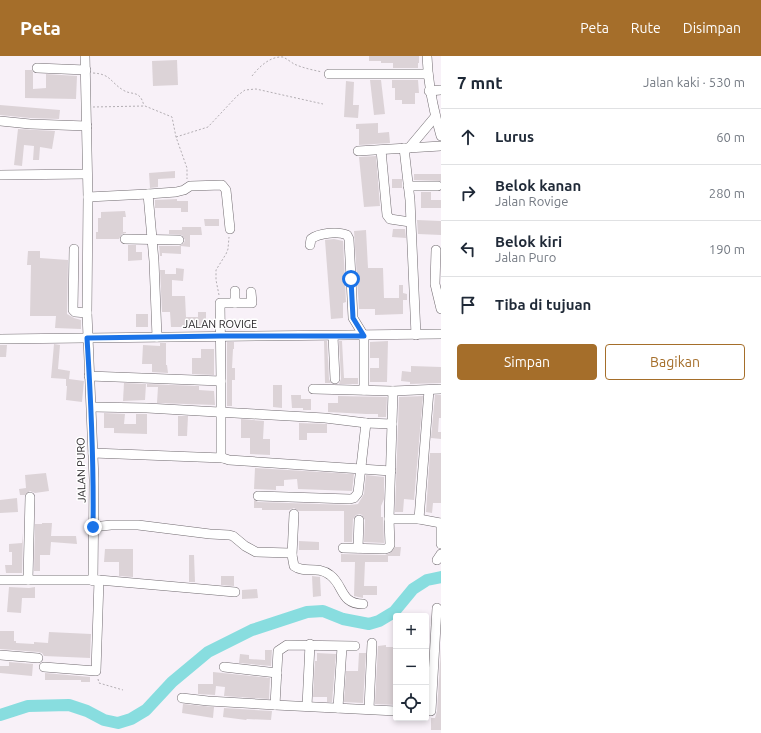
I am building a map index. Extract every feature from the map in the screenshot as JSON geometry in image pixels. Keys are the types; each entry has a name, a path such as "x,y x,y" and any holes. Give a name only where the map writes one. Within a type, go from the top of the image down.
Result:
{"street":[{"name":"JALAN PURO","path":"84,56 86,71 88,197 87,338 92,407 93,527 96,581 96,671"},
{"path":"426,56 430,91 435,117 441,136"},
{"path":"37,68 86,71"},
{"path":"329,74 428,74"},
{"path":"430,91 441,90"},
{"path":"416,335 407,148 435,117"},
{"path":"0,121 30,124 87,126"},
{"path":"358,151 441,146"},
{"path":"381,150 387,215 390,219 410,222"},
{"path":"0,175 87,174"},
{"path":"88,197 176,192 184,190 190,186 222,185 225,187 227,196 230,229"},
{"path":"408,186 438,186"},
{"path":"148,194 157,337"},
{"path":"310,245 310,239 315,236 342,233 347,235 349,239 353,318 364,336 364,390"},
{"path":"125,239 179,240"},
{"path":"74,249 73,310 75,312 87,313"},
{"path":"436,250 435,284 437,299 441,309"},
{"path":"235,291 235,303"},
{"path":"223,458 220,456 220,303 252,303 252,292"},
{"name":"JALAN ROVIGE","path":"0,340 441,334"},
{"path":"334,336 335,379"},
{"path":"90,376 221,381"},
{"path":"313,389 393,391 441,389"},
{"path":"419,519 429,390"},
{"path":"343,548 388,548 390,540 389,519 393,391"},
{"path":"92,407 221,412 326,418 366,423 392,424"},
{"path":"258,496 354,498 358,493 366,423"},
{"path":"93,452 223,458 391,471"},
{"path":"28,580 30,497"},
{"path":"294,514 292,555 294,566 298,568 320,569 332,576 346,598 356,604 362,604"},
{"path":"389,519 419,519 441,523 441,543"},
{"path":"358,548 359,520"},
{"path":"93,527 138,525 229,535 233,536 245,546 256,552 281,552 292,555"},
{"path":"0,580 96,581 235,592"},
{"path":"429,700 437,608"},
{"path":"369,709 372,643"},
{"path":"307,706 310,644"},
{"path":"275,705 278,651 280,649 287,645 310,644 342,647 355,646"},
{"path":"338,708 342,647"},
{"path":"0,655 38,658"},
{"path":"44,667 96,671"},
{"path":"224,667 277,673"},
{"path":"182,698 208,701 393,711"},
{"path":"429,711 441,712"}],"path":[{"path":"252,76 268,60 283,57 293,64 309,70 329,74"},
{"path":"86,71 101,73 107,76 124,91 136,94 143,101 145,106"},
{"path":"176,137 208,127 237,96 245,90 256,89 323,104"},
{"path":"87,107 145,106 172,117 176,137 187,168 188,177 184,185 184,190"},
{"path":"220,303 216,280 216,270 228,249 230,229"},
{"path":"96,671 99,683 123,690"}],"building":[{"path":"369,56 419,56 419,63 418,68 393,68 393,63 369,61"},
{"path":"177,60 178,85 153,86 152,61"},
{"path":"25,70 32,70 33,72 33,89 46,88 46,74 77,76 76,99 25,98"},
{"path":"370,80 381,80 385,114 374,115"},
{"path":"392,80 418,80 419,93 415,93 415,104 402,104 402,100 395,100 395,88 392,88"},
{"path":"346,81 354,82 353,105 359,105 358,118 344,117"},
{"path":"0,105 60,110 59,119 0,115"},
{"path":"378,123 378,133 389,132 390,143 359,145 359,129 356,129 356,124"},
{"path":"18,129 55,131 52,149 40,147 39,160 33,160 34,146 24,145 22,166 14,165"},
{"path":"376,156 380,206 364,207 359,157"},
{"path":"175,171 175,178 158,179 158,187 150,188 149,173"},
{"path":"414,174 441,174 441,181 414,180"},
{"path":"392,179 402,179 402,188 392,188"},
{"path":"421,192 431,192 431,200 441,200 441,208 421,208"},
{"path":"177,199 177,201 188,201 188,212 181,212 181,208 155,208 155,200"},
{"path":"125,211 126,217 123,217 123,232 126,233 122,234 119,239 96,239 96,232 98,232 98,218 101,218 101,212"},
{"path":"204,219 219,219 219,226 205,226"},
{"path":"417,220 441,221 441,235 418,234"},
{"path":"182,227 201,227 202,235 190,235 190,247 181,246 181,254 162,253 162,256 160,256 159,246 179,246 184,243 185,240 182,235 169,234 169,230 182,230"},
{"path":"393,229 405,229 406,238 392,237"},
{"path":"366,230 368,268 383,268 384,298 399,298 399,285 403,285 403,293 407,294 407,300 403,300 403,314 375,315 375,309 359,309 354,231"},
{"path":"334,239 343,241 346,302 343,303 343,318 331,319 325,240"},
{"path":"128,245 136,245 136,252 142,252 142,260 128,261"},
{"path":"28,251 40,251 40,258 68,260 67,314 81,320 81,329 55,328 56,316 30,316 31,265 27,265"},
{"path":"176,268 184,269 183,281 172,280 172,296 185,296 186,317 198,317 198,312 206,312 206,327 171,327 170,312 162,312 160,270 165,270 165,274 176,274"},
{"path":"136,314 148,314 148,327 136,327"},
{"path":"324,341 327,341 329,379 331,383 325,383"},
{"path":"339,341 342,341 344,378 358,378 358,384 339,384 341,379"},
{"path":"388,341 387,382 370,382 370,368 379,368 379,358 370,358 370,342"},
{"path":"227,342 234,342 232,368 235,368 235,380 232,380 232,406 227,406"},
{"path":"160,343 166,343 166,365 168,373 152,372 152,364 142,364 143,345 160,346"},
{"path":"54,344 60,345 58,369 70,371 69,379 84,381 82,402 66,400 66,379 51,378"},
{"path":"0,345 7,345 6,357 0,357"},
{"path":"201,349 214,349 214,375 192,374 192,358 201,358"},
{"path":"411,366 441,367 441,383 410,384 410,382 401,381 402,371 411,372"},
{"path":"124,383 146,384 145,400 123,401"},
{"path":"147,384 199,386 199,390 214,391 215,405 157,403 158,387 147,387"},
{"path":"273,385 282,385 282,408 273,407"},
{"path":"291,395 301,395 301,399 311,399 311,410 292,408"},
{"path":"435,395 441,395 441,418 439,418 438,432 441,432 441,439 431,438"},
{"path":"338,396 387,397 386,417 378,417 378,414 328,412 328,403 338,403"},
{"path":"423,396 414,500 404,499 403,512 395,512 399,397"},
{"path":"104,413 125,414 124,424 136,424 136,414 147,414 147,434 114,433 114,428 104,428"},
{"path":"178,416 188,416 187,436 178,436"},
{"path":"241,419 264,421 263,439 270,439 270,455 250,454 250,438 241,438"},
{"path":"299,423 327,424 327,433 307,433 307,440 299,440"},
{"path":"430,453 441,453 441,503 433,503 432,513 426,512"},
{"path":"255,468 354,474 352,491 298,489 297,479 284,480 284,486 276,486 276,490 254,489"},
{"path":"46,473 49,491 35,493 30,491 25,495 20,495 19,489 26,488 25,475"},
{"path":"366,475 384,477 384,499 381,506 381,517 383,517 384,543 364,542 365,520 360,514 356,515 353,519 352,542 344,542 344,511 299,511 294,508 289,510 262,510 262,508 254,508 254,500 258,502 358,504 364,494"},
{"path":"17,498 18,512 0,513 0,500"},
{"path":"52,523 51,536 76,536 77,544 51,542 50,555 40,555 40,571 34,571 35,524"},
{"path":"23,533 22,573 6,573 5,565 12,565 12,552 9,552 9,544 22,543"},
{"path":"299,541 319,542 319,550 299,550"},
{"path":"395,547 401,547 400,556 388,556 388,562 365,562 364,586 377,586 377,595 363,595 363,598 354,596 355,562 341,562 341,554 385,555 390,553"},
{"path":"105,549 133,549 133,577 119,576 119,562 104,562"},
{"path":"189,555 194,555 195,582 189,582"},
{"path":"221,576 234,576 234,586 221,585"},
{"path":"312,576 320,577 321,596 313,597"},
{"path":"9,587 35,587 35,598 22,598 21,613 7,612"},
{"path":"257,589 258,598 242,599 242,590"},
{"path":"0,631 14,631 14,641 16,641 16,643 34,644 34,642 48,643 49,632 91,634 90,658 44,656 42,653 38,652 0,649"},
{"path":"386,645 386,647 393,647 393,705 375,704 378,646"},
{"path":"441,648 441,730 431,730 431,718 435,718 437,711"},
{"path":"265,650 272,650 271,666 239,663 240,654 249,655 249,659 265,660"},
{"path":"317,653 336,654 332,702 327,702 327,697 313,697 315,661 317,661"},
{"path":"359,653 366,653 363,703 344,702 346,671 358,671"},
{"path":"9,662 33,664 32,676 0,673 0,666 9,666"},
{"path":"213,672 270,678 269,699 224,696 225,687 216,686 215,695 198,694 198,684 213,684"},
{"path":"45,673 90,677 90,682 81,682 81,680 45,680"},
{"path":"183,704 214,707 213,718 182,713"},
{"path":"224,708 272,711 271,720 246,720 223,717"}],"waterway":[{"path":"0,715 28,706 69,705 87,711 104,720 118,723 131,719 146,710 172,682 208,652 252,630 307,612 323,611 343,619 369,624 379,621 394,612 413,589 427,580 441,577"}],"route":[{"path":"93,527 94,480 92,407 87,338 364,336 353,318 351,279"}]}
